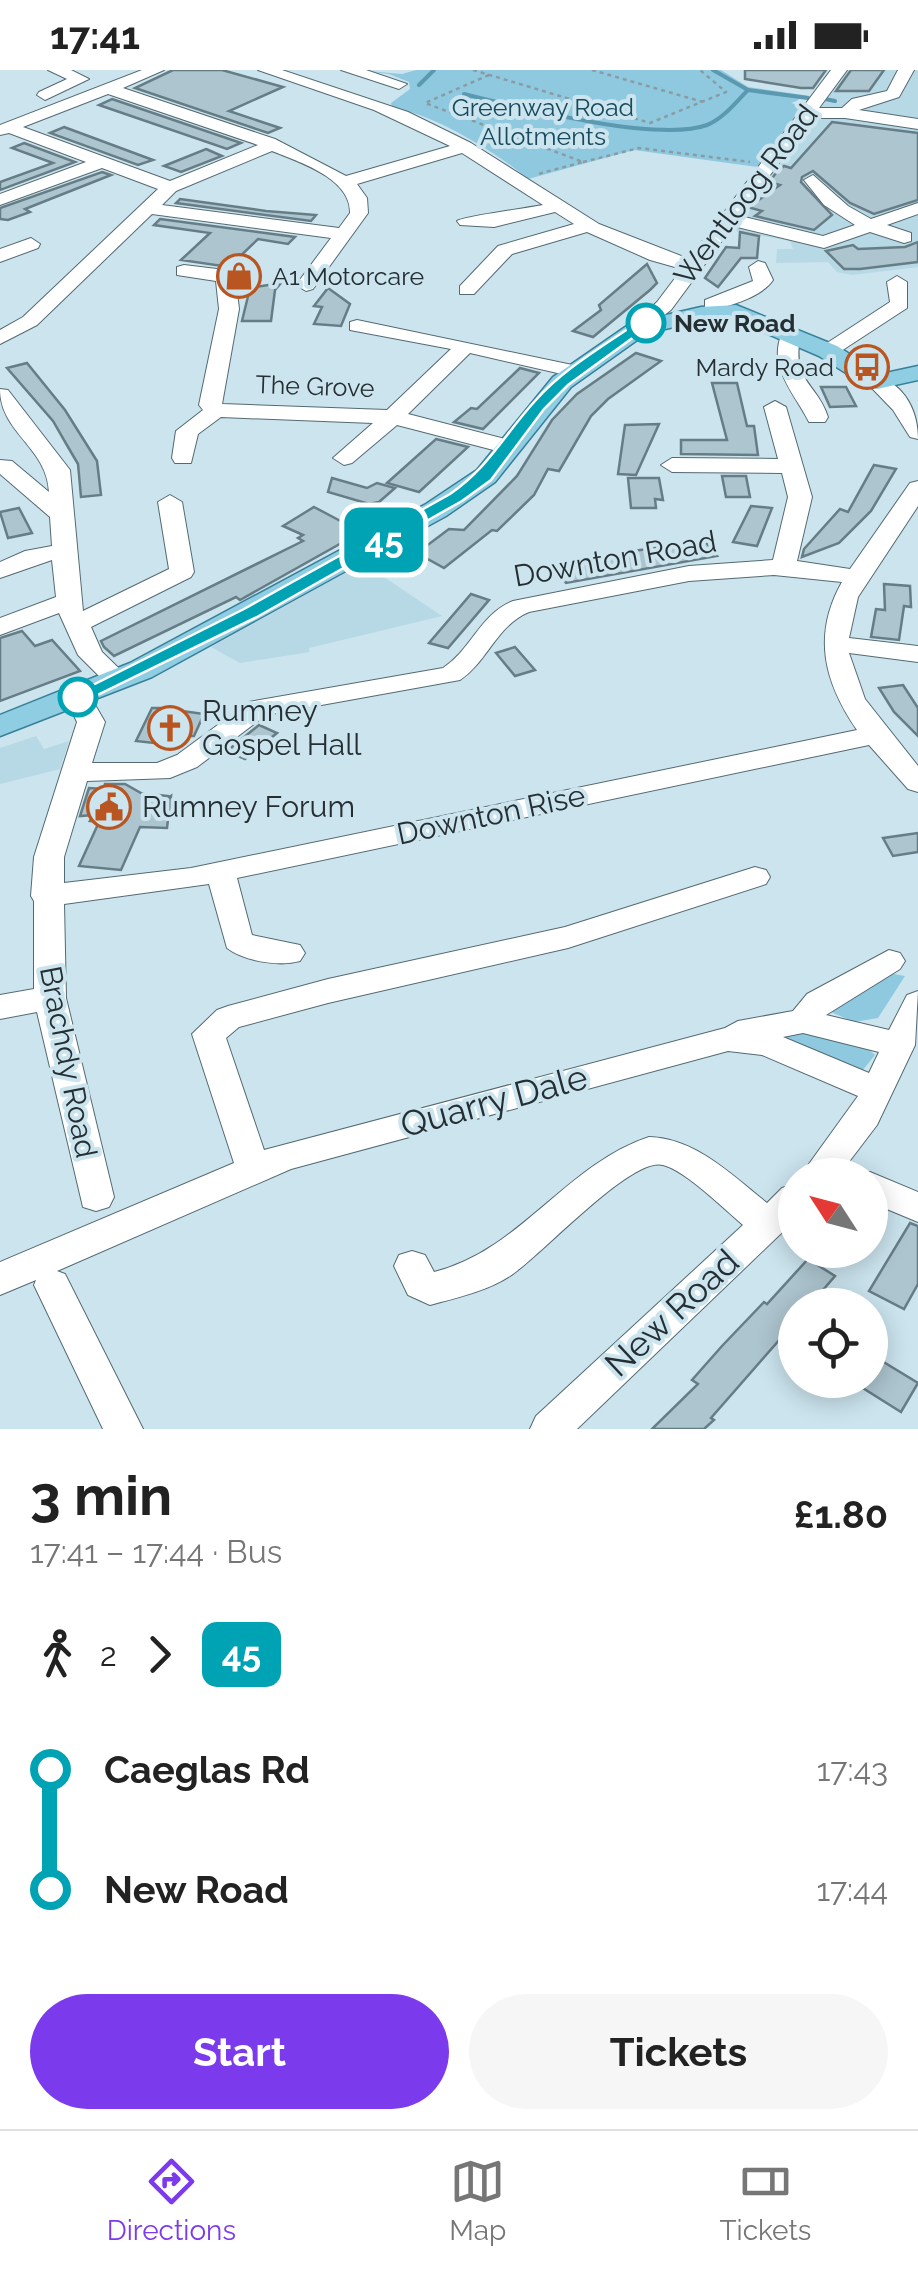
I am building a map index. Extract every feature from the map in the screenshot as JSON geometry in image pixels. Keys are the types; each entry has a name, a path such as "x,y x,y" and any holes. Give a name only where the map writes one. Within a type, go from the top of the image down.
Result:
{"main road":[{"path":"639,328 724,308 791,333 877,382 918,373"},
{"name":"Wentloog Road","path":"0,726 118,680 280,598 436,510 486,476 539,406 574,372 639,328"}],"street":[{"path":"56,70 81,79 38,100 58,110"},
{"path":"4,129 156,70"},
{"path":"350,70 399,84"},
{"name":"Wentloog Road","path":"639,328 674,292 839,70"},
{"path":"846,113 858,102 893,94 906,70"},
{"path":"276,71 404,116 464,146 586,226 635,249 694,266"},
{"path":"342,94 382,78"},
{"path":"109,89 269,146 344,182 356,194 360,208 306,285"},
{"path":"807,113 846,113 918,124"},
{"path":"4,129 170,187"},
{"path":"0,338 30,321 170,187 269,146"},
{"path":"344,182 464,146"},
{"path":"0,200 102,162"},
{"path":"813,180 848,215 865,225 911,223"},
{"path":"147,208 343,234"},
{"path":"466,221 494,222 555,208"},
{"path":"728,220 824,242 865,225 911,223"},
{"path":"868,245 911,223"},
{"path":"467,290 505,250 586,226"},
{"path":"0,256 32,244"},
{"path":"674,292 724,308 760,285 758,267"},
{"name":"The Grove","path":"184,271 225,276 229,309 210,405 216,410 394,416 509,447"},
{"path":"828,351 900,304 897,282"},
{"path":"357,326 466,346 574,372"},
{"path":"791,333 787,344 791,371 817,417"},
{"path":"344,458 466,346"},
{"path":"877,382 902,406 918,432"},
{"path":"0,395 50,454 62,478 64,551 72,612 90,654 118,680"},
{"path":"775,407 800,503 782,568"},
{"path":"183,458 187,430 216,410"},
{"path":"2,466 50,454"},
{"path":"672,465 791,466"},
{"path":"2,466 62,516"},
{"path":"918,488 840,609 836,644 850,698 874,736 918,783"},
{"path":"0,627 72,612 182,572 170,502"},
{"path":"0,571 43,554 64,551"},
{"name":"Downton Road","path":"76,772 160,772 187,761 258,708 451,674 465,665 498,618 510,609 694,575 782,568 817,569 857,578"},
{"path":"836,644 918,654"},
{"name":"Brachdy Road","path":"78,697 90,715 90,722 52,841 46,896 50,998 105,1212"},
{"name":"Downton Rise","path":"46,896 220,872 874,736"},
{"path":"220,872 238,940 247,947 289,953"},
{"path":"252,1168 208,1034 214,1026 228,1018 328,991 568,937 756,877"},
{"path":"803,1022 818,1002 889,961"},
{"path":"0,1007 50,998"},
{"path":"838,1158 878,1090 918,1003"},
{"path":"728,1039 764,1026 803,1022 899,1045"},
{"name":"Quarry Dale","path":"0,1279 105,1212 252,1168 728,1039 766,1043 878,1090"},
{"path":"412,1266 421,1284 430,1288 497,1266 627,1159 657,1150 666,1150 768,1224"},
{"path":"888,1194 918,1208"},
{"name":"New Road","path":"550,1429 778,1214"},
{"path":"52,1285 124,1429"}],"path":[{"path":"472,70 650,123 658,123 727,89 700,70"},
{"path":"592,70 704,102"},
{"path":"490,75 425,102 582,162"},
{"path":"515,180 640,148 753,161"}],"shaded area":[{"path":"847,70 918,70 918,267 852,275 837,272 828,262 776,263 777,249 793,249 790,241 731,230"},
{"path":"363,563 442,616 309,648 310,652 240,663 211,647"},
{"path":"36,736 44,749 69,741 60,769 0,784 0,748"}],"green space":[{"name":"Greenway Road Allotments","path":"357,70 402,74 416,70 721,70 748,87 810,96 791,103 802,106 757,167 634,150 528,179 463,135 425,117 392,108 391,103 410,89 409,82 389,74"},
{"path":"888,973 905,976 878,1018 854,1022 831,1012"},
{"path":"792,1029 866,1047 875,1055 862,1071 790,1045 782,1036"}],"building":[{"path":"173,70 222,70 283,87 229,111 280,128 268,133 135,88"},
{"path":"745,70 826,70 813,88 801,88 745,79"},
{"path":"851,70 884,70 869,91 836,91"},
{"path":"112,99 241,143 227,149 99,105"},
{"path":"832,122 918,133 918,200 874,214 850,203 813,171 802,177 801,182 832,215 814,230 755,216 762,211 751,208 753,204 780,185 769,182 776,173 784,166 791,168"},
{"path":"64,127 153,160 138,165 50,133"},
{"path":"24,143 75,162 0,190 0,182 53,163 12,148"},
{"path":"206,149 222,156 181,172 164,166"},
{"path":"102,172 111,175 25,209 30,212 0,219 0,208"},
{"path":"180,199 316,215 311,221 176,203"},
{"path":"160,219 295,237 288,244 258,239 229,267 181,260 210,233 154,225"},
{"path":"740,232 759,236 757,258 741,258 718,287 705,278 726,247 739,248"},
{"path":"918,242 918,262 860,269 844,269 826,251 853,245 858,249 905,247"},
{"path":"647,264 657,283 650,290 593,337 573,331 601,310 599,305"},
{"path":"281,283 275,290 271,321 242,321 250,288"},
{"path":"328,288 350,304 341,326 314,324 322,307 314,306"},
{"path":"636,353 661,361 591,416 559,471 548,469 534,495 497,531 492,530 444,568 417,553 449,529 464,530 517,476 552,420 577,394"},
{"path":"27,363 65,410 97,461 101,495 81,497 78,464 53,421 7,368"},
{"path":"520,368 539,373 483,429 454,422 471,408 477,409"},
{"path":"712,383 737,383 747,426 754,426 758,455 681,454 681,440 727,440"},
{"path":"821,387 846,387 856,406 830,407"},
{"path":"659,424 636,475 618,474 625,425"},
{"path":"436,439 468,447 419,492 387,483"},
{"path":"874,465 896,469 871,511 839,543 802,557 804,549 840,509 848,512"},
{"path":"722,476 746,476 750,497 726,497"},
{"path":"332,478 367,488 377,483 395,488 379,502 369,504 328,492"},
{"path":"628,478 659,478 663,500 655,499 656,508 631,508"},
{"path":"751,506 772,508 757,546 733,542"},
{"path":"314,507 361,532 240,600 236,597 114,656 104,647 101,641 303,541 298,538 303,535 283,526"},
{"path":"19,508 32,533 8,538 0,512"},
{"path":"705,541 717,556 566,583 556,569 633,551"},
{"path":"401,545 418,554 384,574 365,564"},
{"path":"884,584 910,586 911,607 904,606 899,640 871,637 876,609 885,610"},
{"path":"471,594 489,600 448,648 429,643"},
{"path":"22,631 35,646 52,640 80,671 0,701 0,638"},
{"path":"515,647 535,670 515,676 496,653"},
{"path":"903,685 918,708 918,736 894,712 879,688"},
{"name":"Rumney Gospel Hall","path":"152,708 204,714 194,736 186,736 181,746 136,741"},
{"path":"259,725 277,733 245,759 227,751"},
{"path":"105,784 125,784 141,793 168,796 167,799 171,796 167,828 140,827 121,870 79,866 99,822 90,821 94,815 80,816 89,788 104,789"},
{"path":"918,833 918,852 893,856 883,838"},
{"path":"910,1223 918,1226 918,1284 904,1309 888,1301 888,1288 871,1288 883,1268 888,1268 888,1259"},
{"path":"800,1268 822,1268 835,1276 825,1288 782,1288"},
{"path":"778,1292 778,1341 711,1418 714,1420 704,1429 652,1429 698,1384 692,1380 722,1346 764,1302 767,1304"},
{"path":"888,1365 918,1383 901,1412 879,1398 888,1398"}],"waterway":[{"path":"419,85 434,70"},
{"path":"713,70 748,90"},
{"path":"464,94 587,121 656,130 707,125 748,90"},
{"path":"748,90 808,98"},
{"path":"825,99 835,101"}],"bus line":[{"name":"45","path":"78,697 250,613 456,498 496,466 526,422 562,382 646,323"}],"place":[{"name":"A1 Motorcare","path":"239,276"},
{"name":"New Road","path":"646,323"},
{"name":"Mardy Road","path":"867,367"},
{"name":"Rumney Gospel Hall","path":"170,728"},
{"name":"Rumney Forum","path":"109,807"}]}
